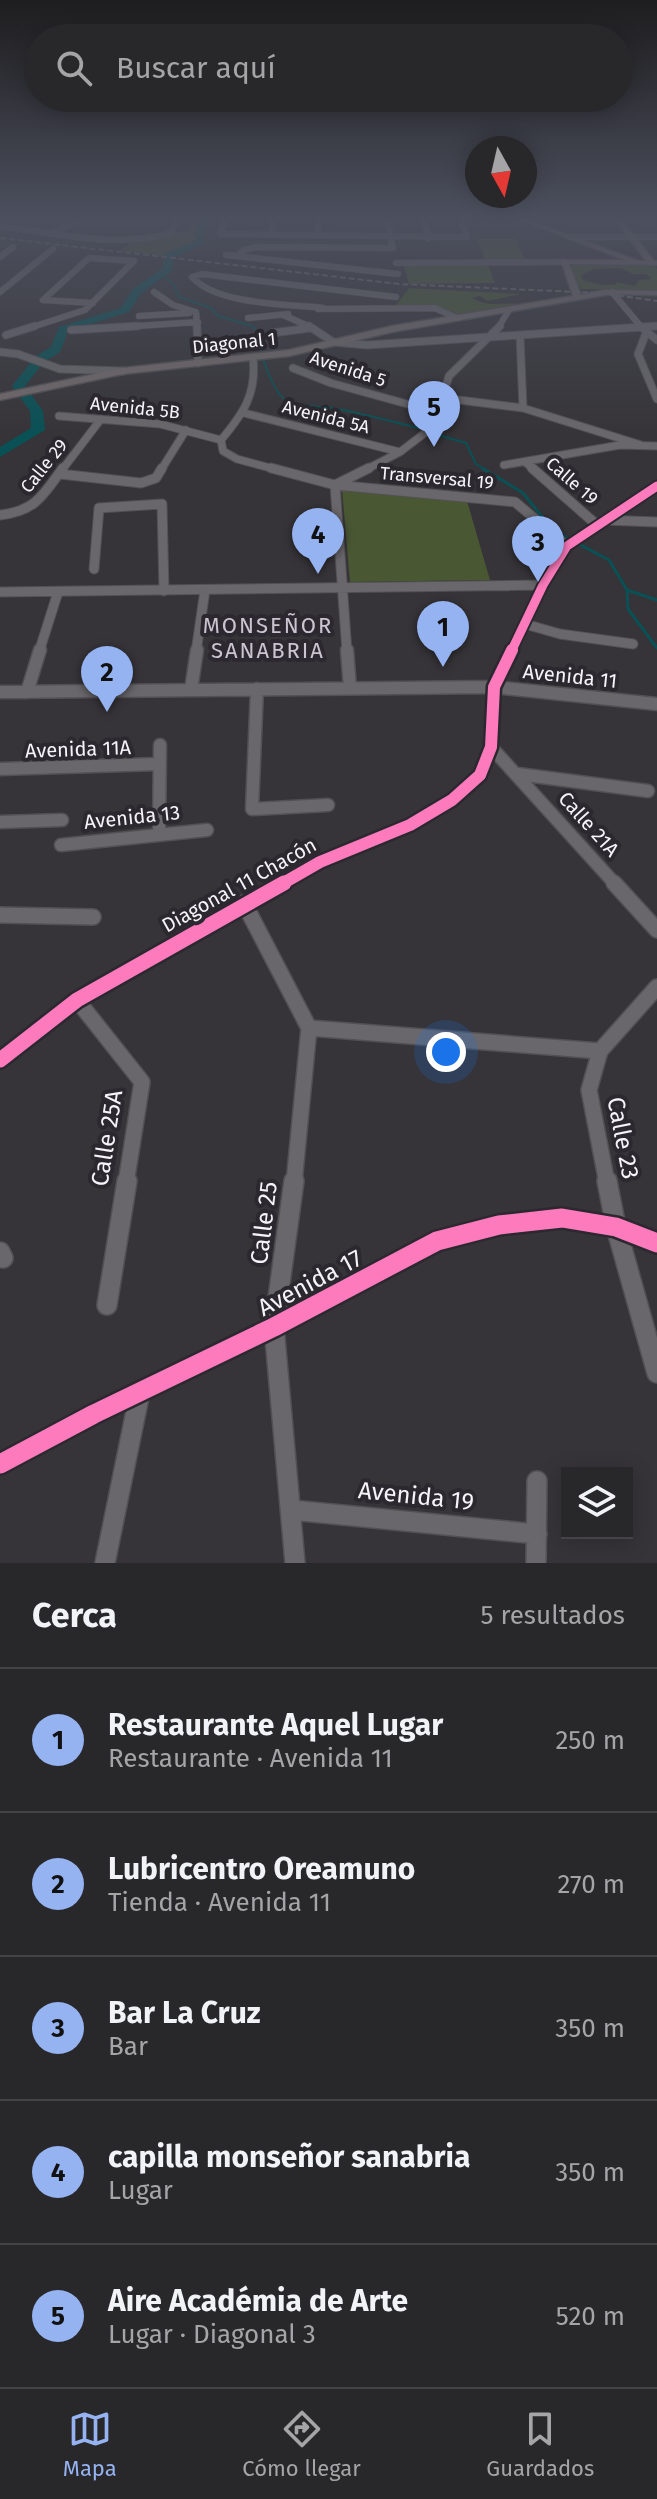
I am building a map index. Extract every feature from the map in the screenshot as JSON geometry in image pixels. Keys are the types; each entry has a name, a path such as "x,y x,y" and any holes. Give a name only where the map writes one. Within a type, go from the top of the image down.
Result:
{"main road":[{"path":"576,289 578,294"},
{"name":"Diagonal 1","path":"0,397 123,371 272,355 578,294 657,293"}],"street":[{"path":"55,289 43,300 93,303"},
{"path":"18,354 3,334 79,313 107,289"},
{"path":"204,289 215,294 323,308 435,308 457,318"},
{"path":"321,289 393,297"},
{"path":"386,309 397,289"},
{"path":"154,292 173,305 196,312"},
{"path":"612,292 644,333 657,340"},
{"path":"248,318 323,308"},
{"path":"350,688 335,485 400,452 434,426 449,376 488,338 509,310"},
{"path":"139,316 196,312"},
{"path":"196,312 198,363"},
{"path":"283,315 313,327 333,342 388,345 520,335 644,333 657,326"},
{"path":"71,330 198,322"},
{"path":"272,333 313,327"},
{"path":"644,333 638,354 657,399"},
{"path":"520,335 523,408"},
{"path":"0,352 18,354 33,362 60,369 123,371"},
{"path":"221,440 244,413 253,396 255,357"},
{"name":"Avenida 5","path":"293,368 331,383 440,413"},
{"path":"647,376 657,375"},
{"path":"443,398 523,408 641,445"},
{"name":"Avenida 5A","path":"244,413 400,452"},
{"name":"Avenida 5B","path":"59,416 160,424 186,430 221,440 223,451 237,459 335,485"},
{"name":"Calle 29","path":"0,515 17,513 35,505 101,419"},
{"path":"60,474 141,483 156,478 186,430"},
{"path":"504,465 620,445 657,446"},
{"name":"Calle 19","path":"525,462 600,523"},
{"name":"Transversal 19","path":"335,485 515,502 567,546"},
{"path":"491,747 494,687 543,585 567,546 657,486"},
{"path":"94,569 99,508 162,504 164,591"},
{"path":"600,523 657,522"},
{"path":"0,592 543,585"},
{"path":"191,690 205,590"},
{"path":"27,692 58,592"},
{"path":"525,624 560,634 633,644"},
{"name":"Avenida 11","path":"0,692 494,687 657,704"},
{"path":"257,689 252,809 328,805"},
{"path":"159,835 160,745"},
{"name":"Calle 21A","path":"491,747 657,930"},
{"name":"Diagonal 11 Chacón","path":"0,1060 77,1000 244,903 320,862 410,825 452,800 480,775 491,747"},
{"name":"Avenida 11A","path":"1,773 158,764"},
{"path":"518,774 648,791"},
{"name":"Avenida 13","path":"0,822 62,820"},
{"name":"Avenida 13","path":"61,845 207,830"},
{"path":"244,903 309,1028 600,1051 657,987"},
{"path":"0,915 93,917"},
{"name":"Calle 25A","path":"77,1000 142,1082 107,1305"},
{"name":"Calle 25","path":"295,1563 274,1327 291,1213 309,1028"},
{"name":"Calle 23","path":"600,1051 589,1090 616,1227 657,1373"},
{"name":"Avenida 17","path":"0,1464 274,1327 437,1241 499,1225 562,1218 616,1227 657,1243"},
{"path":"105,1563 140,1392"},
{"path":"536,1563 537,1481"},
{"name":"Avenida 19","path":"291,1510 537,1534"}],"green space":[{"path":"408,289 521,294 488,301 480,296 472,298 480,302 525,306 461,316 437,307 394,308"},
{"path":"581,289 657,289 581,289"},
{"path":"342,489 467,501 490,580 350,582"}],"waterway":[{"path":"0,453 38,430 37,411 18,386 40,359 56,349 63,329 125,310 140,289"},
{"path":"175,289 179,297 211,308 218,316 252,326 258,331 267,370 277,391 289,402 343,410 418,428"},
{"path":"438,435 466,443 476,464 486,470"},
{"path":"482,468 523,493 551,528"},
{"path":"558,533 609,560 627,590"},
{"path":"627,590 657,600"},
{"path":"627,590 628,609 657,648"}],"railway":[{"path":"509,289 600,293 657,301"}],"cycle path":[{"path":"0,1060 77,1000 320,862 410,825 452,800 480,775 491,747 494,687 543,585 567,546 657,486"},
{"path":"0,1464 94,1414 274,1327 437,1241 499,1225 562,1218 616,1227 657,1243"}],"place":[{"name":"Aire Académia de Arte","path":"434,447"},
{"name":"capilla monseñor sanabria","path":"318,574"},
{"name":"Bar La Cruz","path":"538,582"},
{"name":"Restaurante Aquel Lugar","path":"443,667"},
{"name":"Lubricentro Oreamuno","path":"107,712"}],"district":[{"name":"MONSEÑOR SANABRIA","path":"268,638"}]}
